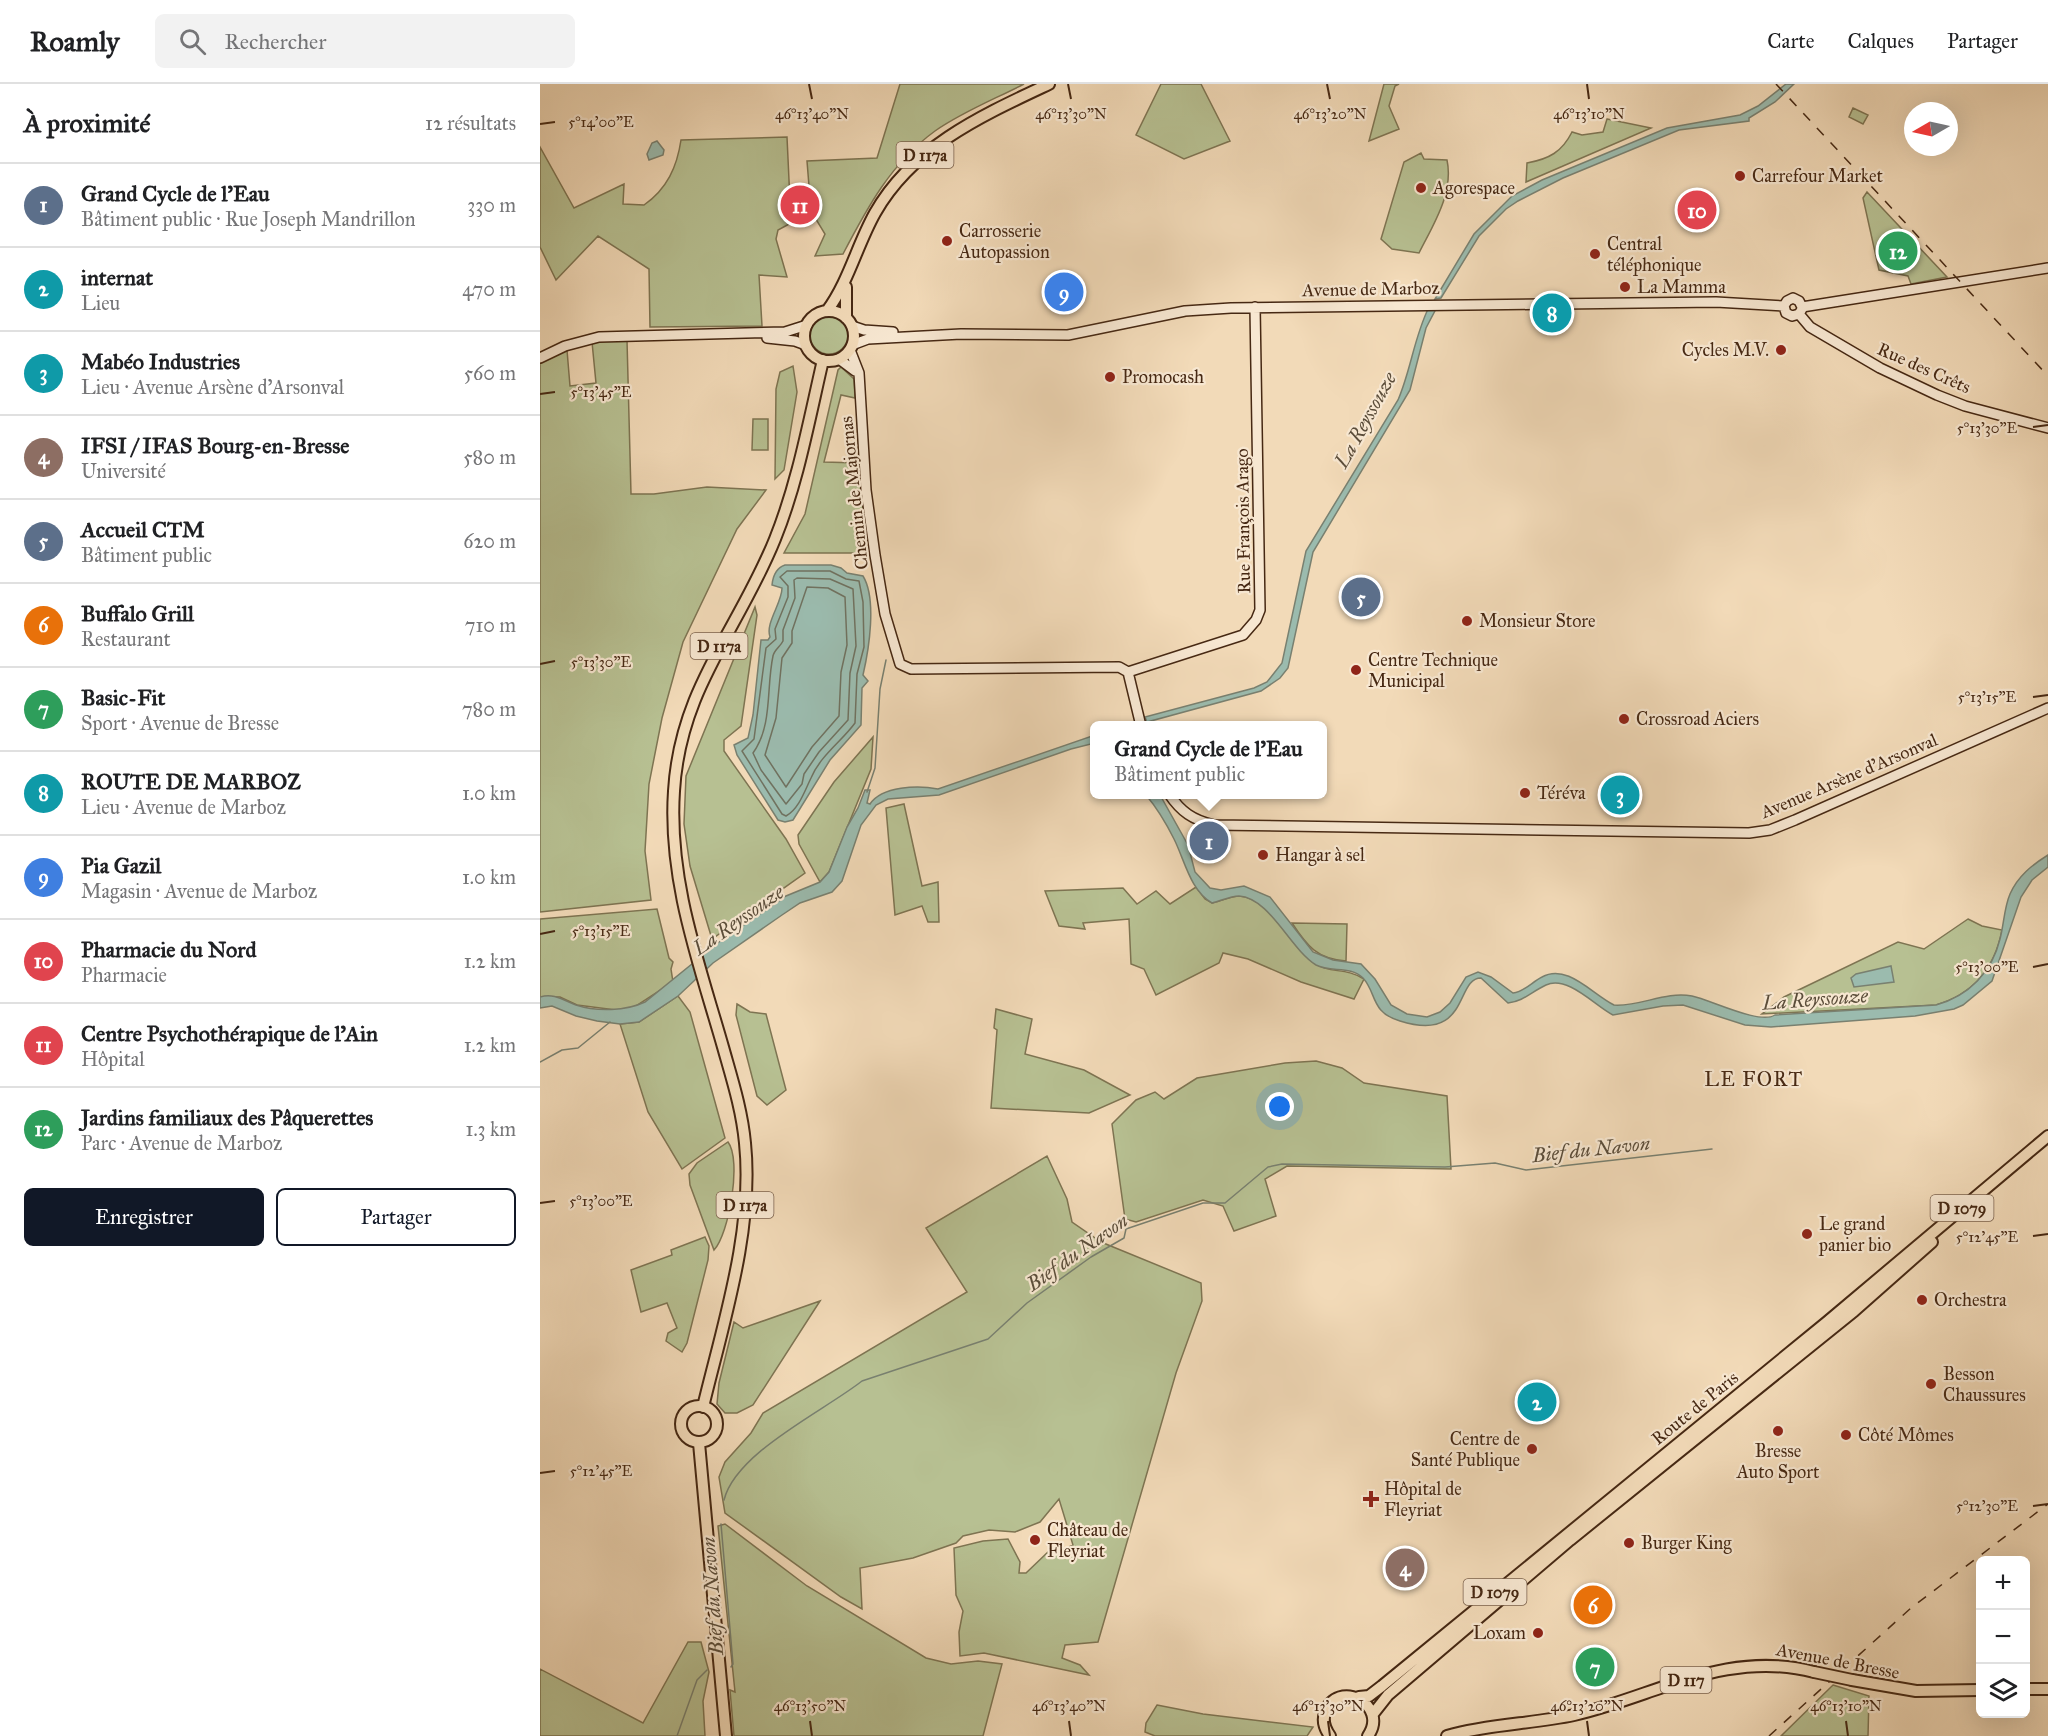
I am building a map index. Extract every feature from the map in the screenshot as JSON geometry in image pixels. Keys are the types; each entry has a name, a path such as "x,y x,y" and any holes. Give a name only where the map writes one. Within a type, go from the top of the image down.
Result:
{"main road":[{"name":"D 117a","path":"827,311 848,274 873,216 902,176 962,127 1049,84"},
{"name":"D 117a","path":"848,274 845,298 849,322"},
{"path":"827,311 849,322 851,347 839,359 823,360 813,355 806,345 807,325 818,314 827,311"},
{"name":"D 117a","path":"703,1407 741,1242 746,1190 742,1122 682,899 673,843 674,787 682,741 708,666 775,541 789,499 823,360"},
{"name":"Route de Paris","path":"1324,1725 1325,1712 1333,1701 1345,1696 1359,1698 1369,1696 1382,1686 1827,1322 2048,1136"},
{"name":"Route de Paris","path":"1373,1714 1388,1695 1560,1548 1854,1311 2048,1142"},
{"path":"703,1407 716,1417 717,1428 710,1439 699,1443 688,1438 681,1422 691,1408 703,1407"},
{"path":"699,1443 726,1736"},
{"name":"Avenue de Bresse","path":"1447,1736 1575,1715 1726,1668 1772,1664 1916,1691 1976,1690"},
{"path":"2030,1689 2048,1689"},
{"path":"1359,1698 1365,1701 1373,1714 1373,1726 1368,1736"},
{"path":"1318,1736 1324,1725"},
{"path":"1324,1725 1330,1736"}],"street":[{"path":"1801,310 1799,301 1793,298 1784,306 1789,315 1801,310 2048,267"},
{"name":"Avenue de Marboz","path":"849,322 871,331 1057,336 1185,311 1255,307 1716,302 1784,306"},
{"name":"Rue François Arago","path":"905,668 1119,667 1128,672 1237,638 1250,628 1260,610 1255,307"},
{"name":"Rue des Crêts","path":"1801,310 1810,327 1907,382 1965,406 2048,428"},
{"path":"540,358 565,346 599,337 785,332 807,325"},
{"name":"Avenue de Marboz","path":"851,347 868,339 961,334"},
{"path":"711,335 779,339 806,345"},
{"name":"Chemin de Majornas","path":"851,347 860,381 866,490 874,555 894,649 900,664 905,668"},
{"path":"839,359 852,367 860,381"},
{"path":"1128,672 1140,721"},
{"name":"Avenue Arsène d'Arsonval","path":"1172,799 1185,814 1200,822 1214,825 1762,832 2048,708"}],"green space":[{"path":"900,84 1024,84 956,118 919,144 905,157 882,187 843,254 815,256 825,234 811,211 807,161 877,158"},
{"path":"1161,84 1201,84 1230,141 1184,159 1136,135"},
{"path":"1384,84 1399,84 1395,86 1389,106 1399,129 1369,141"},
{"path":"1853,108 1868,115 1863,124 1849,117"},
{"path":"1607,119 1651,128 1526,182 1527,163 1554,154 1564,145 1572,132 1582,135 1603,132"},
{"path":"787,137 791,223 778,230 776,239 787,277 759,275 762,326 650,327 649,269 598,236 556,280 540,247 540,147 574,208 624,184 623,204 644,205 659,192 670,177 681,140"},
{"name":"Agorespace","path":"1421,153 1424,159 1447,160 1448,185 1445,197 1419,253 1392,249 1381,239 1404,162"},
{"path":"1867,192 1947,277 1911,284 1908,276 1879,270 1863,198"},
{"path":"829,316 843,321 848,335 843,349 829,354 815,349 810,335 815,321"},
{"path":"627,340 631,494 654,494 707,487 766,490 737,529 683,642 662,718 649,784 645,851 651,900 540,912 540,362 567,350 570,386 596,383 592,342"},
{"path":"793,366 797,392 784,470 775,479 776,389 780,372"},
{"path":"841,367 854,379 855,398 841,395 824,462 859,463 867,553 784,553 805,514 838,370"},
{"path":"753,419 768,419 768,450 752,450"},
{"path":"755,607 757,615 741,726 724,740 724,751 786,839 805,873 712,939 690,866 684,824 686,776"},
{"path":"873,737 871,769 829,872 820,882 799,844 798,835 834,782"},
{"path":"904,804 922,886 938,882 939,922 928,922 922,906 895,915 886,808"},
{"path":"1196,887 1205,899 1212,903 1240,896 1252,899 1262,906 1297,947 1316,964 1327,969 1351,973 1364,979 1354,999 1301,982 1248,959 1223,953 1219,963 1156,995 1144,969 1131,964 1129,919 1083,923 1085,929 1059,926 1045,891 1123,888 1137,904 1156,891 1170,904"},
{"path":"657,909 669,958 673,962 671,969 673,982 633,1008 616,1010 577,1005 560,997 540,997 540,919"},
{"path":"1968,919 1982,926 2002,930 1999,943 1981,977 1961,994 1949,1000 1936,1005 1762,1014 1784,997 1898,942 1924,949"},
{"path":"1292,923 1347,924 1346,961 1327,957 1314,950"},
{"path":"678,996 690,1012 725,1138 682,1169 648,1112 620,1024 639,1022"},
{"path":"737,1004 750,1012 766,1014 786,1090 767,1105 757,1096 736,1015"},
{"path":"996,1009 1032,1019 1025,1054 1084,1070 1130,1095 1089,1113 991,1108 997,1030 994,1028"},
{"path":"1316,1061 1342,1068 1364,1083 1447,1096 1451,1169 1287,1166 1265,1179 1276,1216 1234,1231 1223,1206 1203,1200 1136,1222 1125,1219 1112,1124 1136,1100 1155,1092 1164,1099 1197,1078 1285,1063"},
{"path":"728,1142 734,1164 732,1197 724,1229 714,1250 690,1185 689,1174 697,1163"},
{"path":"1047,1156 1067,1199 1072,1222 1101,1242 1201,1283 1202,1301 1176,1373 1098,1642 1065,1645 1062,1658 1080,1665 1089,1675 984,1653 960,1656 959,1632 963,1611 956,1595 954,1548 983,1541 1008,1539 1020,1562 1019,1573 1026,1573 1048,1552 1061,1551 1073,1545 1059,1499 1040,1522 1015,1532 989,1530 963,1536 956,1543 913,1558 860,1568 862,1609 841,1597 725,1513 719,1477 725,1462 751,1433 763,1413 967,1292 926,1228"},
{"path":"705,1237 709,1246 708,1260 687,1343 682,1352 666,1341 668,1333 677,1328 667,1303 641,1312 631,1270 672,1255 671,1250"},
{"path":"820,1301 753,1405 737,1413 725,1413 717,1404 719,1383 734,1322 743,1328"},
{"path":"725,1524 807,1586 926,1658 951,1664 978,1661 1002,1664 983,1736 734,1736 730,1690 735,1692 718,1526"},
{"path":"688,1642 701,1642 709,1672 703,1701 705,1736 540,1736 540,1669 643,1723"},
{"path":"1833,1685 1869,1696 1868,1736 1781,1736"},
{"path":"1157,1705 1203,1714 1313,1727 1307,1736 1155,1736 1145,1732 1146,1723"}],"water":[{"path":"1786,84 1794,84 1775,102 1749,118 1749,121 1679,130 1563,178 1518,201 1506,209 1479,236 1441,298 1435,299 1474,234 1512,196 1542,180 1667,128 1740,115 1758,106"},
{"path":"657,141 664,150 663,155 649,160 647,154 652,143"},
{"path":"1429,307 1437,307 1426,328 1410,390 1313,552 1288,668 1280,678 1261,691 1147,721 1145,717 1254,688 1267,682 1282,663 1306,551 1398,400"},
{"path":"785,565 831,565 847,573 863,576 870,598 871,611 868,652 863,675 868,681 862,688 861,725 830,760 793,820 785,822 778,820 737,755 734,745 748,738 753,715 761,640 768,640 770,637 770,626 782,588 772,585 772,581 777,570"},
{"path":"1090,737 1090,744 939,795 888,799 876,805 861,825 842,881 832,892 800,903 782,915 713,963 678,996 639,1022 620,1024 597,1021 576,1016 552,1006 540,1008 540,997 545,996 602,1010 620,1009 645,1002 719,942 786,896 820,882 829,872 865,790 870,790 867,803 870,804 883,794 901,788 938,789"},
{"path":"1149,799 1162,799 1188,845 1195,872 1210,888 1221,890 1244,886 1270,897 1313,952 1333,960 1361,964 1375,979 1391,1005 1407,1014 1427,1017 1440,1012 1450,1003 1466,977 1478,972 1491,977 1513,993 1524,989 1542,977 1561,974 1579,982 1614,1005 1682,995 1700,998 1758,1017 1936,1005 1959,996 1985,972 1996,951 2006,905 2013,888 2026,872 2048,855 2048,867 2032,880 2021,897 1992,981 1963,1005 1954,1009 1915,1016 1771,1027 1745,1025 1683,1005 1663,1006 1613,1015 1572,988 1554,983 1508,1003 1481,978 1473,981 1467,988 1450,1017 1439,1024 1423,1025 1400,1021 1384,1013 1363,978 1358,974 1346,970 1328,969 1306,958 1270,914 1250,899 1236,896 1212,903 1198,891 1193,883 1165,821"},
{"path":"1891,966 1894,982 1854,987 1851,978 1856,974"}],"waterway":[{"path":"867,792 875,768 880,689 886,660"},
{"path":"540,1062 562,1050 578,1048 610,1022"},
{"name":"Bief du Navon","path":"724,1500 732,1482 745,1465 763,1449 862,1381 988,1339 1027,1303 1091,1257 1124,1238 1126,1229 1203,1203 1225,1203 1268,1167 1282,1164 1445,1167 1495,1163 1526,1170 1712,1149"},
{"name":"Bief du Navon","path":"721,1524 733,1664 731,1667"},
{"name":"Bief du Navon","path":"677,1736 697,1680 707,1670"}],"railway":[{"path":"1776,84 2048,376"},
{"path":"1769,1736 1911,1608 2048,1504"}],"place":[{"name":"Carrefour Market","path":"1740,176"},
{"name":"Agorespace","path":"1421,188"},
{"name":"Centre Psychothérapique de l'Ain","path":"800,205"},
{"name":"Pharmacie du Nord","path":"1697,210"},
{"name":"Carrosserie Autopassion","path":"947,241"},
{"name":"Jardins familiaux des Pâquerettes","path":"1898,251"},
{"name":"Central téléphonique","path":"1595,254"},
{"name":"La Mamma","path":"1625,287"},
{"name":"Pia Gazil","path":"1064,292"},
{"name":"ROUTE DE MARBOZ","path":"1552,313"},
{"name":"Cycles M.V.","path":"1781,350"},
{"name":"Promocash","path":"1110,377"},
{"name":"Accueil CTM","path":"1361,597"},
{"name":"Monsieur Store","path":"1467,621"},
{"name":"Centre Technique Municipal","path":"1356,670"},
{"name":"Crossroad Aciers","path":"1624,719"},
{"name":"Téréva","path":"1525,793"},
{"name":"Mabéo Industries","path":"1620,795"},
{"name":"Grand Cycle de l'Eau","path":"1209,841"},
{"name":"Hangar à sel","path":"1263,855"},
{"name":"Le grand panier bio","path":"1807,1234"},
{"name":"Orchestra","path":"1922,1300"},
{"name":"Besson Chaussures","path":"1931,1384"},
{"name":"internat","path":"1537,1402"},
{"name":"Bresse Auto Sport","path":"1778,1431"},
{"name":"Côté Mômes","path":"1846,1435"},
{"name":"Centre de Santé Publique","path":"1532,1449"},
{"name":"Hôpital de Fleyriat","path":"1371,1499"},
{"name":"Château de Fleyriat","path":"1035,1540"},
{"name":"Burger King","path":"1629,1543"},
{"name":"IFSI / IFAS Bourg-en-Bresse","path":"1405,1568"},
{"name":"Buffalo Grill","path":"1593,1605"},
{"name":"Loxam","path":"1538,1633"},
{"name":"Basic-Fit","path":"1595,1667"}],"district":[{"name":"LE FORT","path":"1754,1079"}],"water label":[{"name":"La Reyssouze","path":"1365,420"},
{"name":"La Reyssouze","path":"738,920"},
{"name":"La Reyssouze","path":"1815,999"}]}
